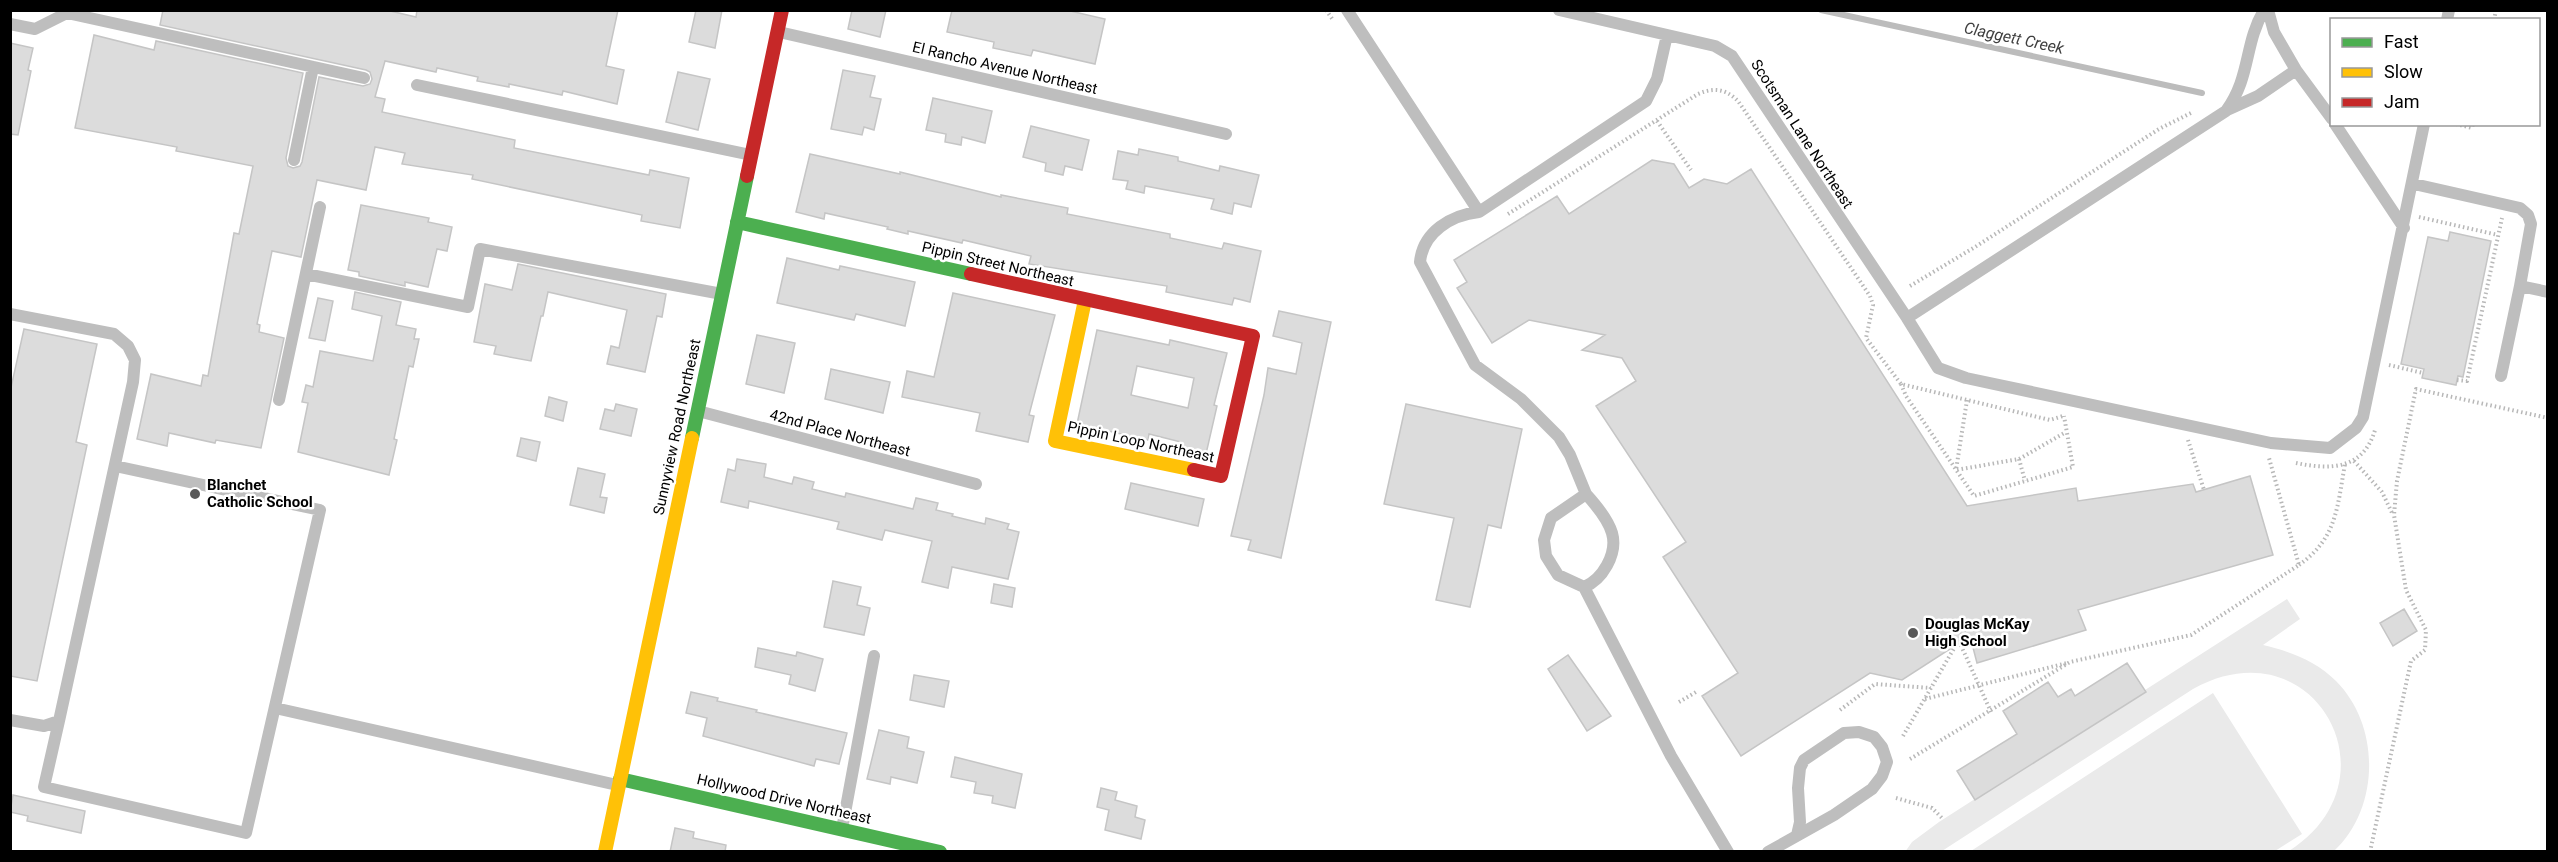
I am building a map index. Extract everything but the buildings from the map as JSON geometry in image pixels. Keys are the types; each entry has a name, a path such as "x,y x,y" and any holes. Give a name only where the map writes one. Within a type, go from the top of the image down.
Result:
{"street":[{"name":"Sunnyview Road Northeast","path":"605,852 783,10"},
{"name":"Pippin Street Northeast","path":"737,222 1253,336"},
{"name":"Pippin Loop Northeast","path":"1085,300 1055,441 1221,476 1253,336"},
{"name":"Hollywood Drive Northeast","path":"619,782 940,852"}],"lane":[{"path":"1347,10 1479,212"},
{"name":"Scotsman Lane Northeast","path":"1559,10 1715,46 1732,56 1938,368 1966,378 2271,442 2330,448 2356,428 2363,417 2414,184 2424,126"},
{"path":"2266,10 2274,32 2296,70 2330,118"},
{"path":"2226,111 2238,95 2256,24 2266,10"},
{"path":"10,24 35,29 68,12 364,78"},
{"name":"El Rancho Avenue Northeast","path":"778,32 1226,134"},
{"path":"1584,588 1594,583 1606,568 1612,547 1612,534 1597,506 1586,494 1570,455 1559,437 1521,399 1475,365 1420,262 1421,249 1433,231 1462,214 1479,212 1650,96 1660,70 1667,35"},
{"path":"294,160 313,67"},
{"path":"1906,318 2226,111 2258,96 2296,70"},
{"path":"417,85 752,156"},
{"path":"2336,126 2404,228"},
{"path":"2414,184 2520,208 2528,215 2531,224 2501,376"},
{"path":"279,400 320,207"},
{"path":"306,274 468,307 480,249 723,294"},
{"path":"2520,286 2547,292"},
{"path":"10,314 114,334 128,345 135,360 133,382 44,787 246,833 320,510 115,466"},
{"name":"42nd Place Northeast","path":"697,410 976,484"},
{"path":"1586,494 1551,518 1544,540 1546,556 1558,575 1584,588 1671,756 1728,852"},
{"path":"842,829 874,656"},
{"path":"275,708 619,782"},
{"path":"10,720 44,726 59,721"},
{"path":"1768,852 1834,815 1872,789 1882,776 1887,762 1882,747 1874,737 1858,732 1844,733 1804,760 1800,768 1798,788 1800,822 1797,835"}],"path":[{"path":"1326,10 1339,30"},
{"path":"1501,219 1710,89 1721,90 1738,101 1870,296 1873,305 1866,338 1901,384 1906,396 1974,496 2073,467 2064,416"},
{"path":"1910,286 1975,248 2159,129 2199,108"},
{"path":"1657,121 1691,170"},
{"path":"2419,217 2498,234"},
{"path":"2457,380 2467,381 2502,217"},
{"path":"1901,384 2050,420"},
{"path":"2370,852 2411,662 2425,650 2426,630 2406,590 2394,515 2397,481 2416,389 2547,418"},
{"path":"1956,470 1967,400"},
{"path":"1956,470 2019,459 2066,432"},
{"path":"2187,439 2204,490"},
{"path":"2269,457 2299,565"},
{"path":"2019,459 2025,481"},
{"path":"2354,460 2382,492 2394,515"},
{"path":"1925,699 2070,662 2191,635 2316,553 2328,537 2346,464"},
{"path":"1903,736 1967,626"},
{"path":"1959,640 1991,712"},
{"path":"1910,759 1991,712 2070,662"},
{"path":"1840,710 1875,684 1931,688"},
{"path":"1679,702 1696,692"},
{"path":"1896,798 1932,808 1943,819"}],"shaded area":[{"path":"2287,599 2300,619 2263,645 2302,658 2320,668 2336,681 2351,699 2361,720 2367,743 2369,767 2367,790 2360,813 2349,833 2334,851 2289,851 2322,821 2338,786 2340,751 2328,718 2306,692 2275,676 2236,674 2193,689 1942,851 1905,852 1912,842 1939,822"},
{"path":"2213,693 2302,834 2275,851 1971,851"}],"waterway":[{"name":"Claggett Creek","path":"1821,10 2202,93"}],"traffic: fast":[{"path":"692,438 747,176"},
{"path":"737,222 971,274"},
{"path":"620,779 940,852"}],"traffic: slow":[{"path":"1085,300 1055,441 1194,470"},
{"path":"605,852 692,438"}],"traffic: jam":[{"path":"747,176 782,10"},
{"path":"971,274 1253,336 1221,476 1194,470"}],"place":[{"name":"Blanchet Catholic School","path":"195,494"},
{"name":"Douglas McKay High School","path":"1913,633"}]}
